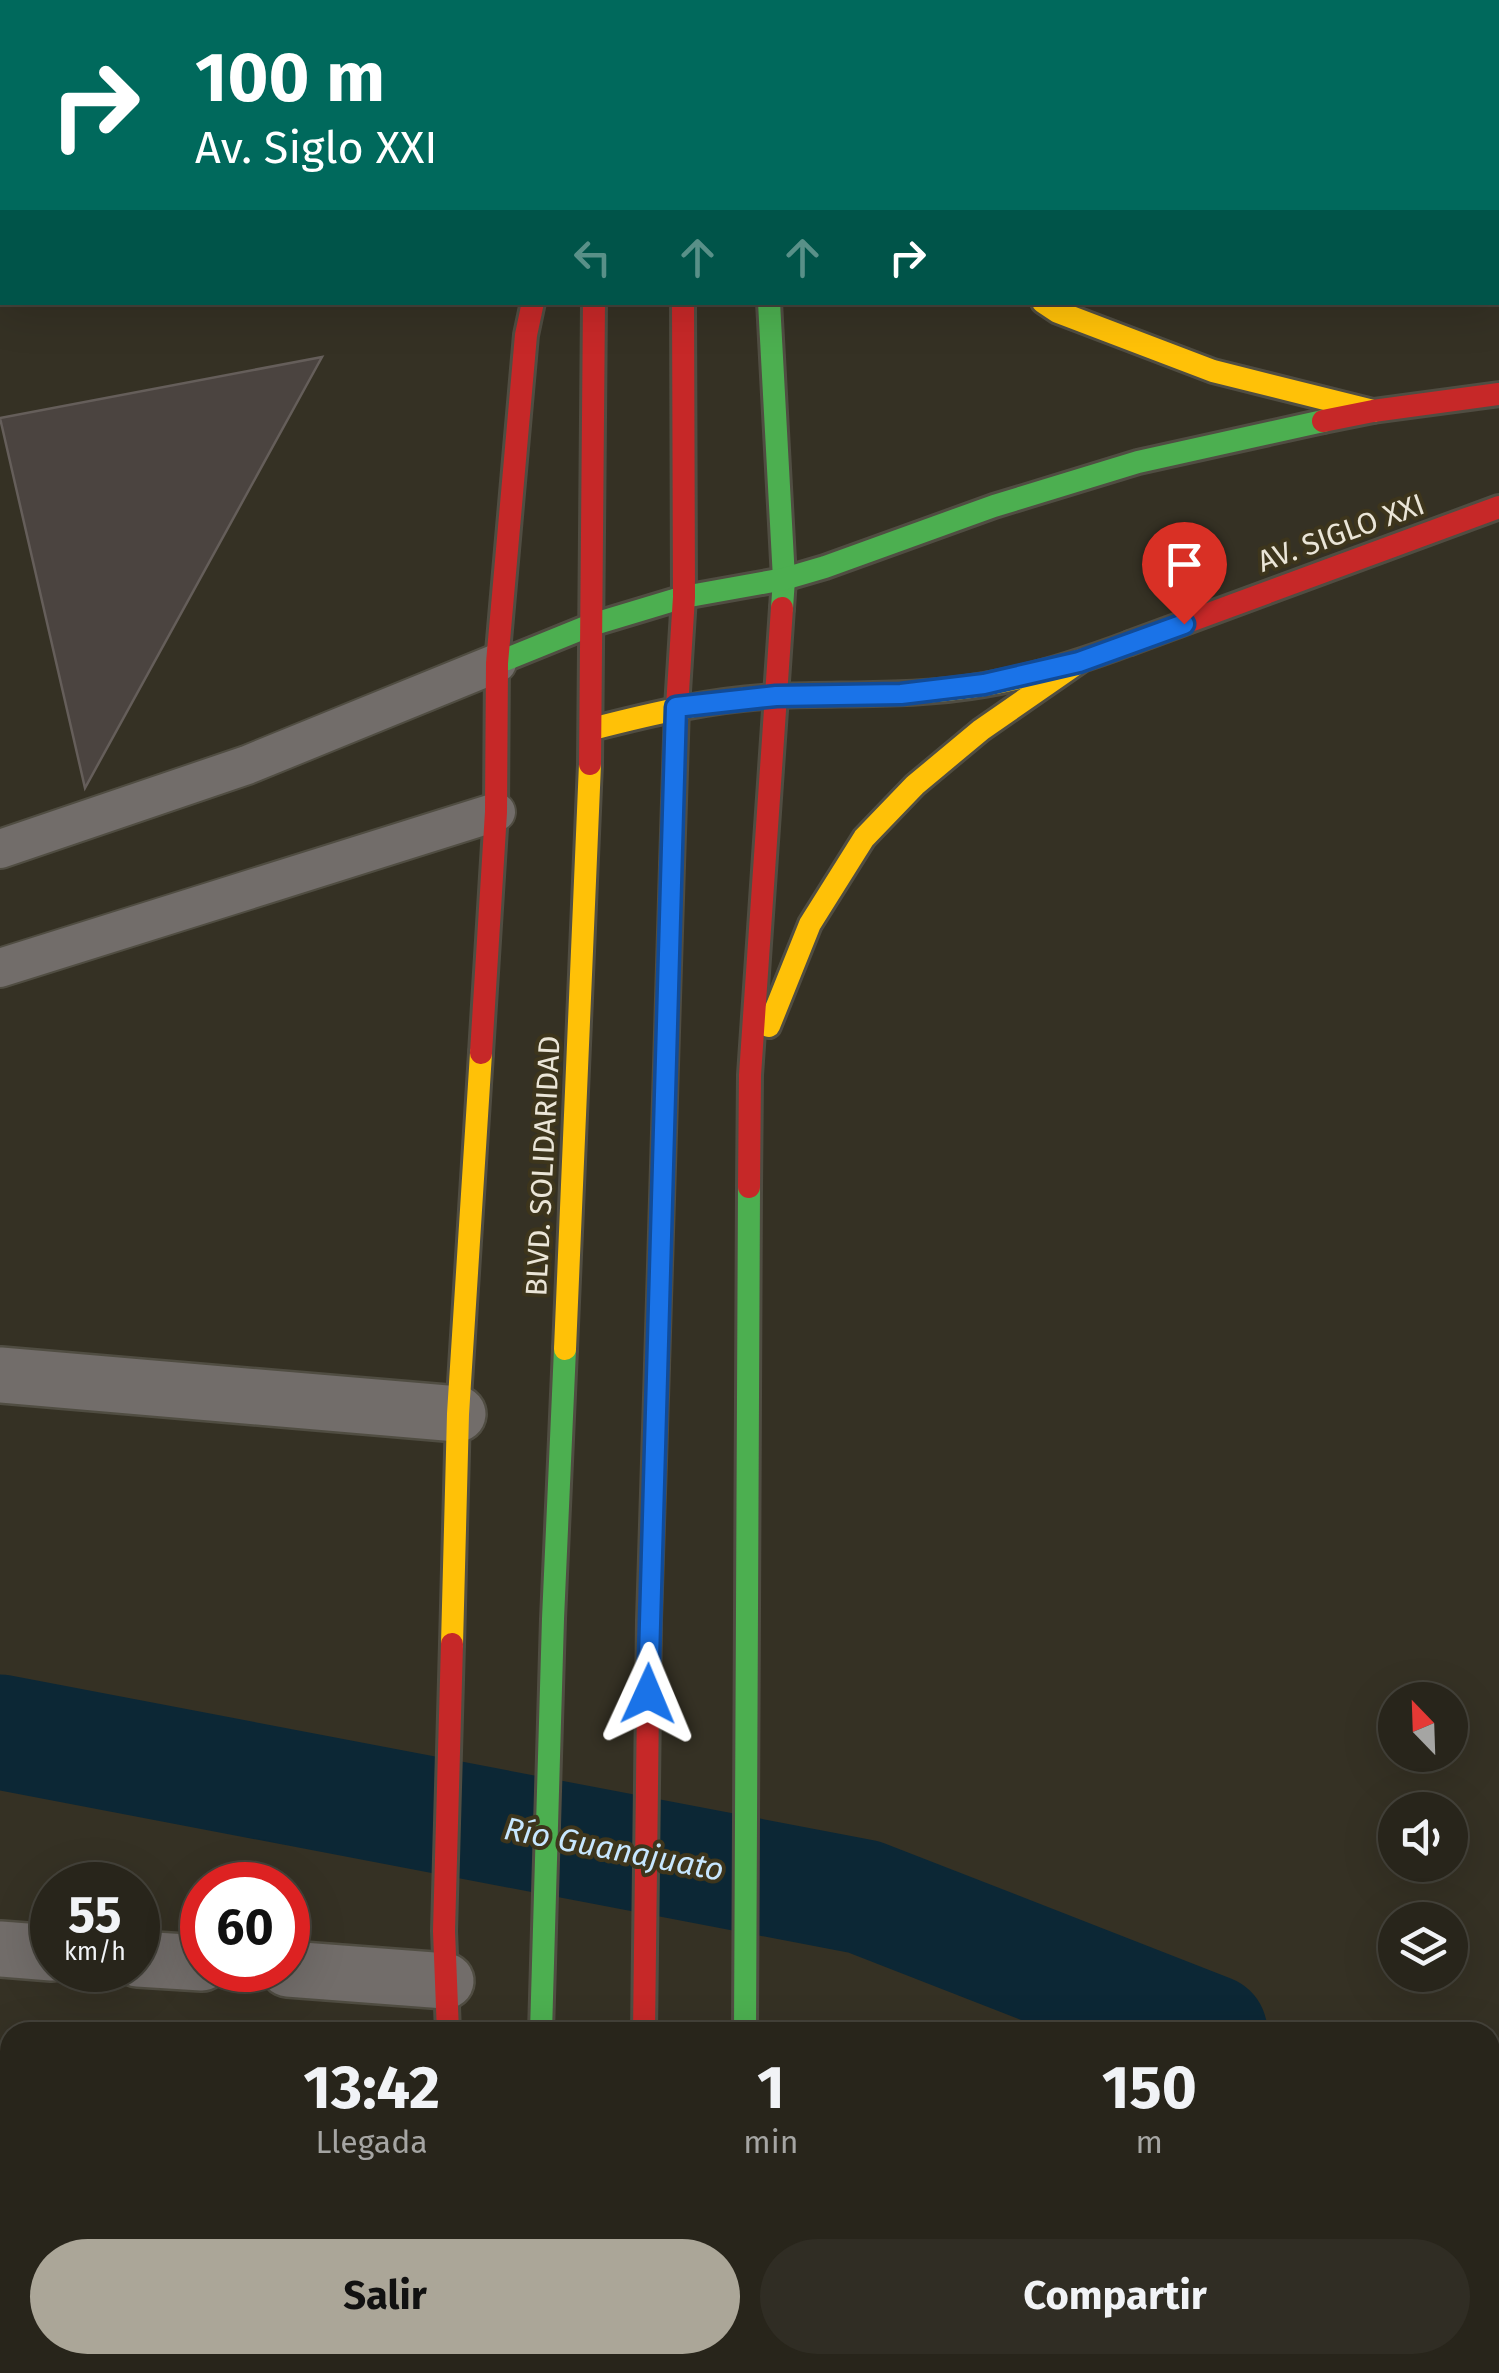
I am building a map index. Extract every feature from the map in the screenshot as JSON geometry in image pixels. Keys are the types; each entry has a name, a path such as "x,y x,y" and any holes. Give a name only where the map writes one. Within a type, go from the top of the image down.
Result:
{"main road":[{"path":"446,1981 458,1414 496,812 497,663 526,334 532,305"},
{"name":"BLVD. SOLIDARIDAD","path":"541,2022 553,1620 592,729 594,305"},
{"path":"644,2022 649,1620 676,707 684,597 683,305"},
{"path":"745,2022 750,1076 784,579 769,305"},
{"path":"1048,305 1214,371 1373,411"},
{"path":"497,663 591,625 684,597 784,579 994,506 1138,462 1373,411 1497,400"},
{"name":"AV. SIGLO XXI","path":"592,729 676,707 776,696 901,694 984,684 1079,662 1499,506"},
{"path":"750,1076 810,924 864,838 915,785 981,730 1079,662"}],"street":[{"path":"0,1375 458,1414"},
{"path":"0,1949 30,1951"},
{"path":"310,1972 446,1981"}],"lane":[{"path":"0,849 246,766 497,663"},
{"path":"0,968 496,812"}],"building":[{"path":"322,357 85,788 0,418"}],"waterway":[{"name":"Río Guanajuato","path":"0,1732 864,1897 1184,2022"}],"traffic: fast":[{"path":"769,305 784,579 782,608"},
{"path":"497,663 591,625 684,597 784,579 825,567 994,506 1138,462 1323,421"},
{"path":"657,1366 672,865"},
{"path":"745,2022 749,1187"},
{"path":"541,2022 565,1349"}],"traffic: slow":[{"path":"1048,305 1213,371 1373,411"},
{"path":"592,729 731,700 907,693 984,685 1057,668 1130,643"},
{"path":"769,1026 810,924 864,838 915,785 981,730 1079,662"},
{"path":"565,1349 590,764"},
{"path":"452,1644 458,1414 481,1053"}],"traffic: jam":[{"path":"481,1053 496,812 497,663 526,335 532,305"},
{"path":"590,764 594,305"},
{"path":"672,865 684,597 683,305"},
{"path":"1323,421 1499,394"},
{"path":"1130,643 1499,507"},
{"path":"749,1187 750,1075 782,608"},
{"path":"644,2022 649,1620 657,1366"},
{"path":"448,2022 444,1931 452,1644"}],"route":[{"path":"648,1694 676,707 776,696 901,694 984,684 1079,662 1184,624"}]}
